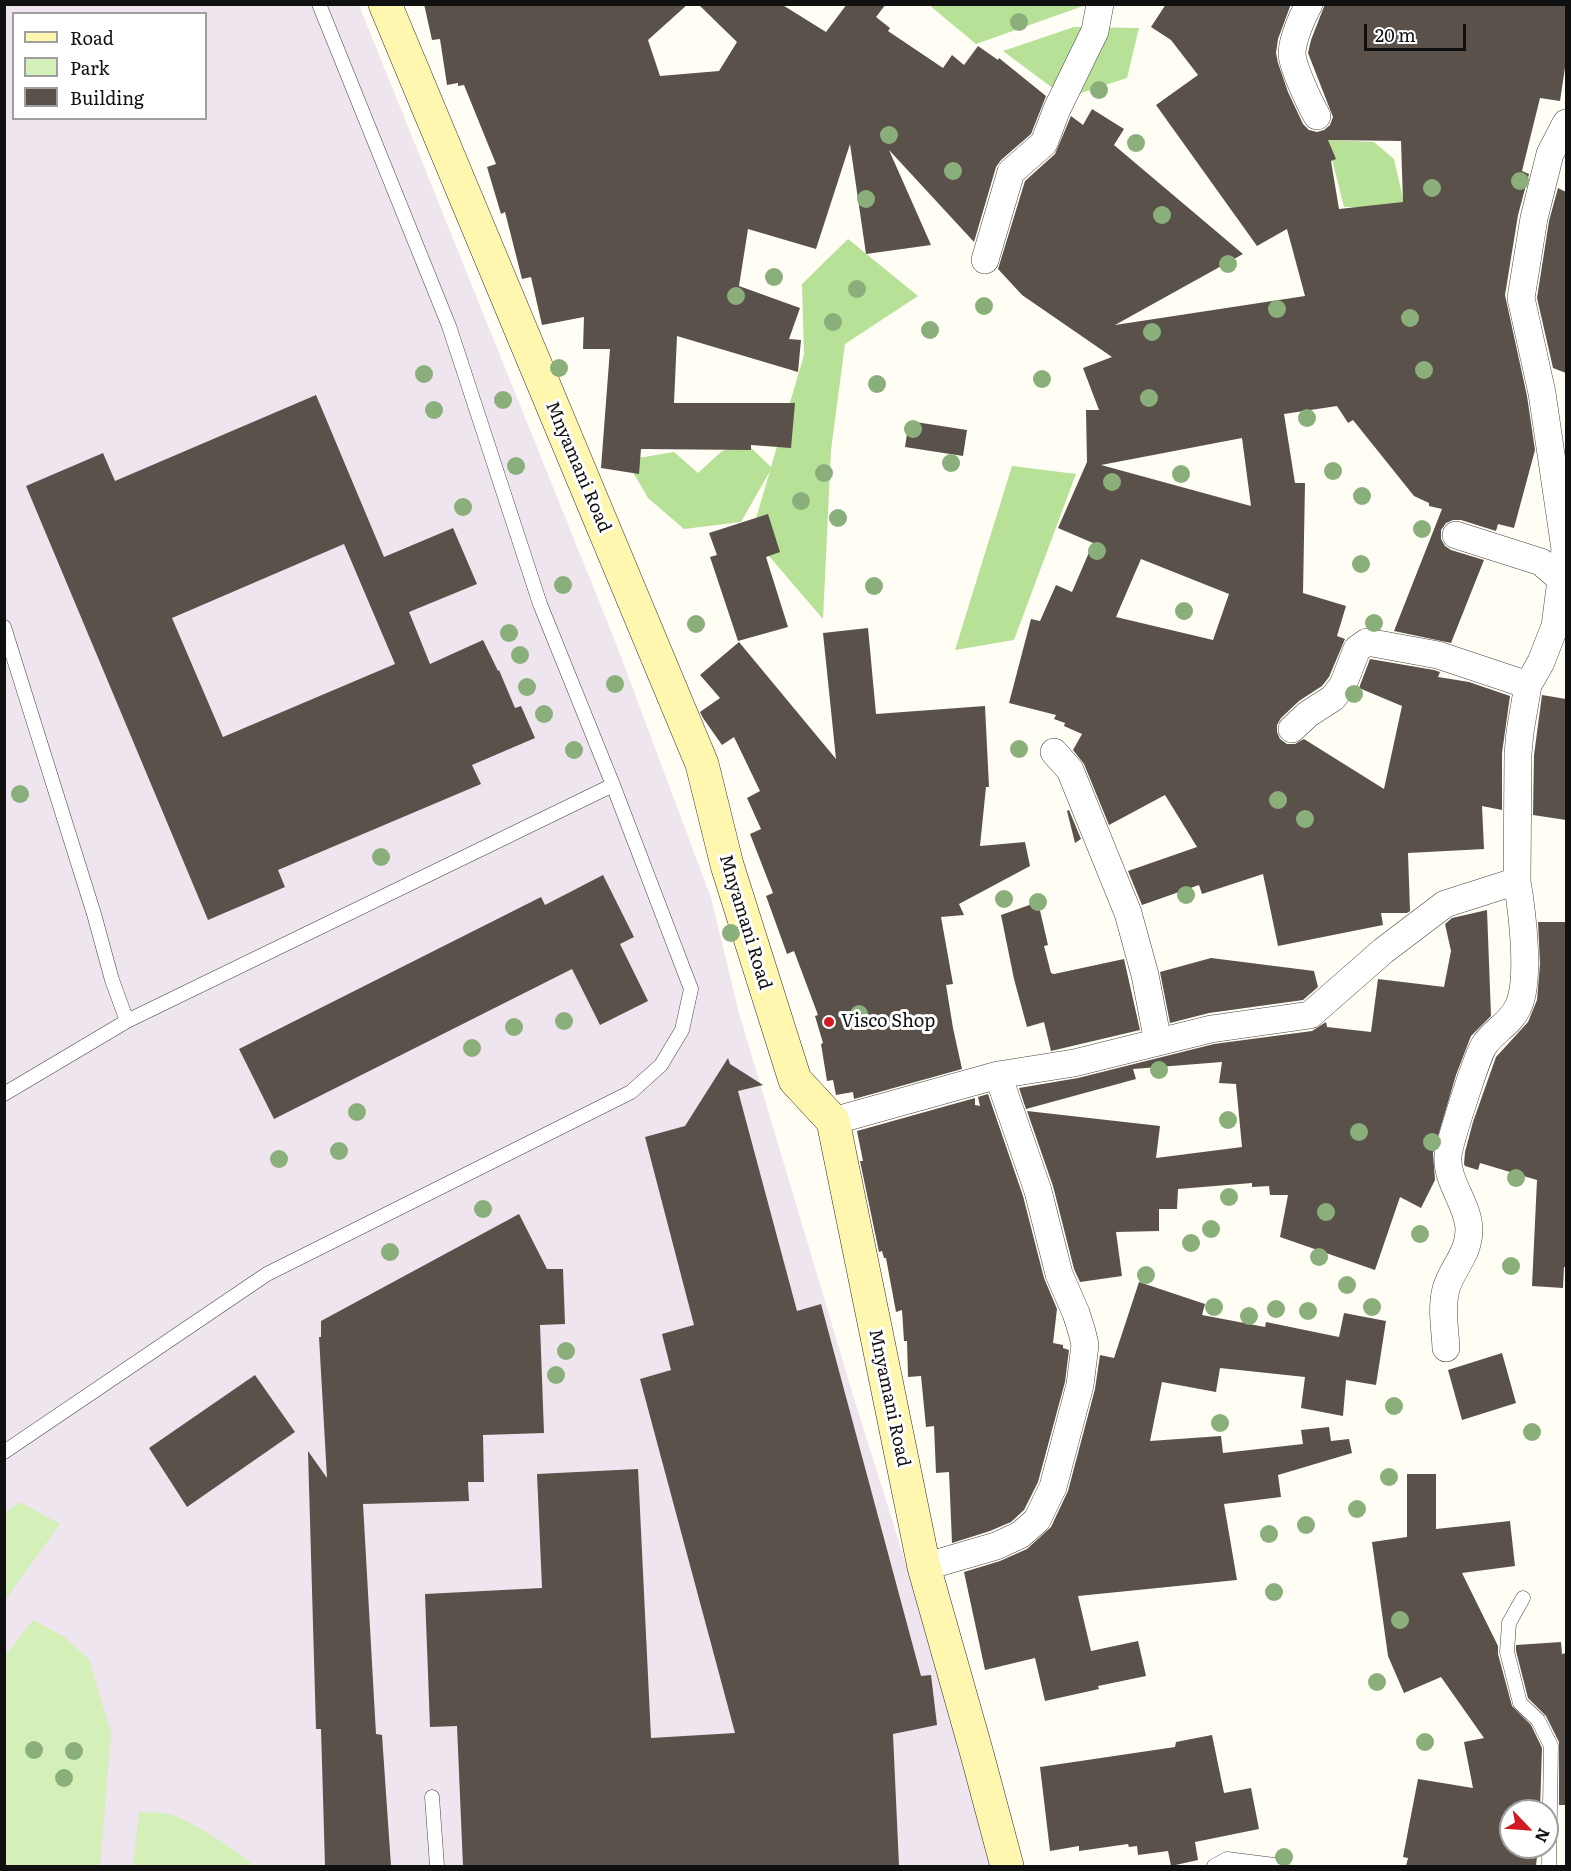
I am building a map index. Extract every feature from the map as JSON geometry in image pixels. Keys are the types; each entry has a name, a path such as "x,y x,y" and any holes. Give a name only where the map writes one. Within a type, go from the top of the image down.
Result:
{"street":[{"name":"Mnyamani Road","path":"385,4 702,764 727,865 795,1080 833,1121 924,1567 978,1754 1006,1866"},
{"path":"985,260 1011,172 1044,142 1057,109 1095,31 1100,4"},
{"path":"1309,4 1301,20 1292,54 1306,96 1317,116"},
{"path":"1446,1348 1443,1306 1446,1289 1452,1273 1465,1254 1469,1229 1448,1157 1484,1045 1510,1020 1519,1006 1525,974 1521,902 1517,880 1518,754 1528,685 1541,662 1555,626 1566,549 1542,393 1521,297 1534,218 1550,154 1566,123"},
{"path":"1456,535 1541,562 1562,580"},
{"path":"1292,729 1308,714 1333,698 1343,685 1357,649 1367,642 1438,655 1528,685"},
{"path":"1054,752 1070,770 1128,913 1145,975 1158,1042"},
{"path":"833,1121 998,1075 1074,1063 1211,1029 1310,1015 1383,951 1444,904 1517,880"},
{"path":"924,1567 996,1546 1020,1535 1036,1520 1053,1487 1080,1386 1085,1345 1082,1332 1059,1274 1038,1191 998,1075"}],"lane":[{"path":"4,1452 267,1274 631,1092 661,1065 682,1029 691,989 613,785 540,604 449,326 319,4"},
{"path":"4,627 94,914 112,980 127,1022"},
{"path":"4,1094 127,1022 613,785"},
{"path":"1522,1598 1509,1623 1507,1652 1520,1703 1538,1720 1551,1746 1549,1866"},
{"path":"432,1797 437,1866"},
{"path":"1214,1866 1227,1859 1281,1866"}],"shaded area":[{"path":"5,5 359,5 617,646 711,898 739,1013 852,1392 944,1685 996,1866 5,1866"}],"green space":[{"path":"928,4 1086,5 976,44"},
{"path":"1074,27 1139,28 1127,78 1066,98 1003,51"},
{"path":"1327,140 1374,142 1394,159 1405,207 1344,207"},
{"path":"848,239 918,296 845,344 831,450 823,619 751,535 770,471 741,522 684,529 648,498 626,460 674,452 698,473 722,451 747,444 771,467 804,355 802,284"},
{"path":"1012,466 1076,474 1014,640 955,650"},
{"path":"20,1502 60,1524 5,1600 5,1512"},
{"path":"33,1620 63,1636 89,1659 111,1733 100,1866 5,1866 5,1656"},
{"path":"139,1812 165,1813 181,1818 227,1846 253,1866 133,1866"}],"building":[{"path":"424,4 688,4 648,40 660,76 719,71 737,42 698,4 781,4 826,32 847,4 886,4 876,17 890,28 888,31 943,68 952,55 964,65 978,46 998,60 999,58 1046,96 1031,134 996,167 974,242 889,150 931,245 866,254 850,144 816,249 748,229 739,286 800,308 789,339 801,340 798,372 677,336 674,403 795,403 791,448 751,445 751,450 641,449 639,474 601,468 610,349 583,349 584,317 542,325 531,277 522,279 505,212 501,214 487,167 496,164 464,85 458,86 458,83 447,85 440,39 432,40"},
{"path":"1166,4 1291,4 1278,39 1276,53 1278,63 1303,124 1309,130 1317,132 1330,125 1333,117 1308,53 1325,4 1566,4 1566,61 1560,101 1540,98 1522,171 1529,174 1518,215 1505,295 1527,396 1535,450 1514,528 1498,524 1496,531 1461,520 1453,520 1446,523 1441,530 1441,539 1445,546 1484,560 1451,643 1394,631 1442,509 1429,506 1429,503 1414,496 1353,420 1348,423 1337,406 1284,414 1295,483 1305,483 1303,593 1346,606 1337,636 1345,639 1329,677 1322,686 1299,701 1281,718 1277,725 1280,739 1287,744 1295,744 1304,739 1384,789 1402,706 1359,688 1370,659 1434,670 1440,672 1438,677 1469,682 1510,696 1502,753 1502,810 1482,806 1484,849 1408,853 1410,911 1407,913 1381,913 1383,925 1278,946 1263,874 1202,894 1199,885 1142,905 1128,871 1197,847 1165,795 1109,825 1084,764 1073,750 1082,734 1054,719 1056,715 1009,703 1031,619 1040,621 1056,585 1072,592 1093,543 1058,528 1087,462 1086,410 1099,410 1083,368 1112,357 1022,295 998,269 1025,181 1055,154 1071,116 1083,125 1092,109 1124,129 1114,145 1243,254 1115,325 1305,296 1287,229 1257,246 1156,105 1198,75 1171,40 1151,27","holes":["1328,140 1401,141 1403,202 1339,209 1331,161 1336,159","1242,438 1251,506 1101,465","1141,559 1229,594 1213,640 1116,617"]},
{"path":"1558,188 1566,192 1566,373 1553,368 1537,298 1549,221"},
{"path":"316,395 384,557 453,528 477,584 409,612 430,664 483,640 515,708 521,706 535,738 472,765 481,784 278,870 285,887 208,920 26,486 103,453 115,481","holes":["344,544 395,664 223,737 172,618"]},
{"path":"909,421 967,430 963,456 905,447"},
{"path":"768,514 780,552 766,557 788,627 738,641 710,557 717,555 709,533"},
{"path":"868,628 876,714 985,706 989,787 986,787 980,846 1025,842 1030,866 959,904 964,915 941,917 953,984 946,985 962,1069 854,1099 853,1092 836,1095 833,1080 827,1081 821,1044 823,1043 815,1016 818,1015 794,951 787,954 766,896 773,893 750,834 761,829 747,798 760,791 734,737 722,745 703,718 700,712 720,698 700,675 739,642 836,759 823,633"},
{"path":"1542,695 1566,699 1566,820 1533,815 1534,755"},
{"path":"1069,810 1081,839 1075,843 1067,811"},
{"path":"603,875 634,937 620,944 648,1001 600,1025 572,969 274,1119 239,1049 541,897 545,905"},
{"path":"1038,902 1048,945 1044,946 1051,973 1124,959 1140,1030 1051,1051 1044,1022 1027,1027 1014,979 1001,915"},
{"path":"1487,910 1491,1016 1471,1036 1456,1075 1433,1153 1435,1180 1421,1208 1400,1197 1375,1270 1280,1237 1288,1195 1270,1195 1269,1186 1252,1187 1252,1183 1178,1189 1177,1209 1159,1209 1159,1231 1116,1232 1122,1276 1080,1282 1074,1269 1053,1186 1027,1111 1160,1126 1156,1158 1242,1147 1236,1084 1219,1083 1222,1062 1133,1069 1136,1079 1026,1109 1019,1088 1078,1078 1214,1044 1312,1031 1326,1022 1327,1027 1371,1032 1378,979 1444,987 1451,951 1445,924 1452,918"},
{"path":"1538,922 1566,922 1566,1267 1564,1267 1563,1288 1532,1286 1537,1180 1480,1163 1478,1170 1464,1164 1473,1122 1496,1057 1528,1022 1537,1000 1540,964"},
{"path":"1211,958 1314,971 1318,987 1303,1000 1209,1013 1170,1023 1160,972"},
{"path":"728,1058 730,1064 763,1085 738,1091 797,1311 821,1304 921,1676 931,1675 937,1725 893,1734 899,1866 463,1866 457,1726 430,1727 425,1594 542,1588 537,1474 638,1469 651,1738 735,1733 640,1379 671,1370 662,1334 694,1325 645,1137 685,1126"},
{"path":"988,1094 1023,1196 1044,1278 1057,1309 1053,1343 1063,1345 1063,1348 1069,1350 1065,1382 1038,1482 1024,1510 1011,1522 952,1543 949,1472 936,1473 934,1426 926,1427 921,1376 908,1377 907,1341 904,1341 902,1310 896,1312 886,1258 882,1251 879,1252 860,1161 863,1161 857,1131 975,1098 975,1105 980,1106 978,1097"},
{"path":"519,1214 547,1269 563,1269 565,1324 540,1325 544,1433 483,1435 484,1482 468,1482 469,1501 363,1504 376,1734 382,1735 391,1866 325,1866 321,1729 316,1729 308,1451 327,1478 319,1337 321,1337 321,1321"},
{"path":"1139,1282 1205,1304 1202,1315 1265,1327 1266,1322 1339,1337 1344,1313 1386,1321 1376,1385 1346,1380 1343,1416 1301,1408 1305,1377 1220,1368 1216,1392 1162,1382 1150,1441 1221,1436 1223,1453 1303,1444 1301,1430 1329,1427 1331,1441 1349,1439 1352,1453 1278,1475 1281,1497 1224,1504 1237,1580 1078,1596 1091,1651 1138,1641 1146,1676 1098,1686 1099,1689 1045,1701 1035,1658 985,1670 964,1572 1000,1561 1027,1549 1051,1527 1068,1491 1095,1389 1100,1355 1114,1358"},
{"path":"1502,1353 1516,1403 1462,1420 1448,1370"},
{"path":"255,1375 295,1432 187,1507 149,1448"},
{"path":"1407,1474 1436,1474 1436,1529 1510,1521 1515,1566 1462,1573 1498,1646 1498,1654 1512,1706 1531,1725 1542,1748 1540,1799 1499,1799 1499,1859 1537,1859 1536,1866 1406,1866 1408,1858 1403,1857 1418,1779 1473,1788 1464,1742 1484,1738 1441,1677 1404,1693 1388,1656 1372,1542 1407,1537"},
{"path":"1561,1642 1562,1654 1566,1653 1566,1805 1559,1805 1559,1742 1546,1716 1528,1698 1516,1645"},
{"path":"1212,1735 1224,1793 1251,1788 1259,1829 1195,1842 1198,1860 1171,1866 1168,1851 1138,1855 1137,1846 1129,1847 1128,1844 1079,1851 1079,1846 1050,1851 1040,1767 1175,1747 1176,1742"}],"place":[{"name":"Visco Shop","path":"829,1022"}]}
